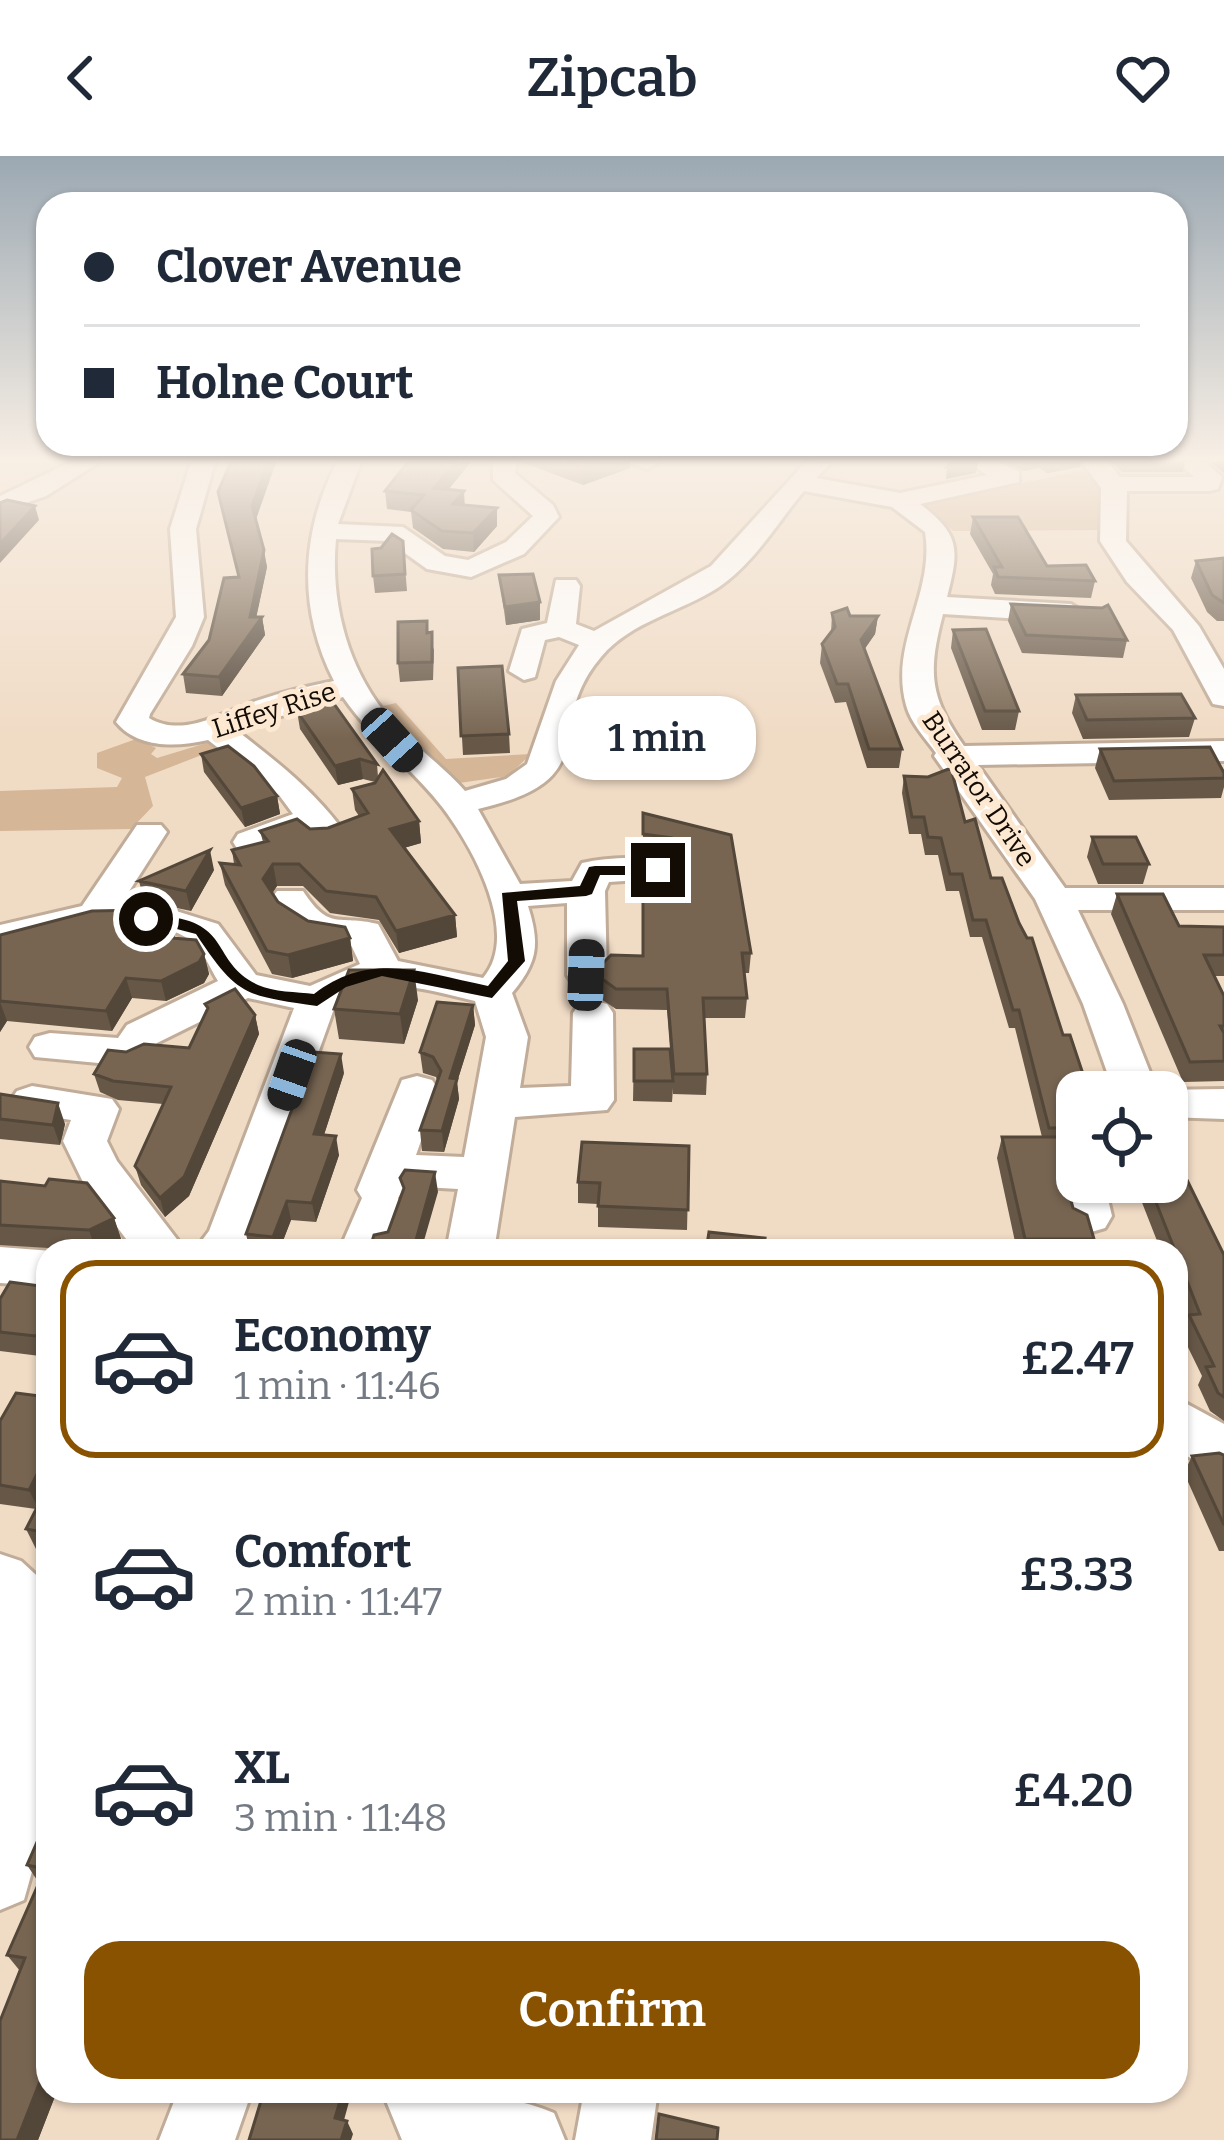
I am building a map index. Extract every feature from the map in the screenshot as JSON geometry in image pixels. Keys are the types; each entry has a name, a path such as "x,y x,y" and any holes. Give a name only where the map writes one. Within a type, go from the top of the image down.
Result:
{"street":[{"path":"185,555 192,594 190,619 167,669 130,716 146,730 206,731 325,814 251,842"},
{"path":"323,555 325,621 351,686 408,758 458,803 508,896 517,961 492,992"},
{"path":"425,555 458,568 479,567 503,555"},
{"path":"458,803 508,790 539,773 549,761 556,715 573,669 598,642 720,573 736,555"},
{"name":"Burrator Drive","path":"943,555 916,660 922,709 950,756 1054,899 1128,1071"},
{"path":"1122,555 1185,626 1224,697"},
{"path":"425,599 458,568"},
{"path":"561,628 566,586"},
{"path":"932,604 1062,622 1098,612"},
{"path":"1185,626 1218,627"},
{"path":"524,671 532,635 561,628 598,642"},
{"name":"Liffey Rise","path":"206,731 266,707 351,686"},
{"path":"950,756 1224,751"},
{"path":"94,916 148,832"},
{"path":"498,1103 591,1118 590,881 556,852"},
{"path":"508,896 658,870"},
{"path":"290,899 296,916 315,929 336,935 364,932 382,970"},
{"name":"Burrator Drive","path":"1054,899 1222,905"},
{"path":"9,925 73,915 187,923 212,939 243,985"},
{"path":"225,1239 237,1220 317,1000 340,983 382,970 492,992"},
{"path":"50,1047 130,1052 142,1034 243,985 317,1000"},
{"path":"473,1239 507,1037 492,992"},
{"path":"367,1239 417,1090"},
{"path":"32,1101 97,1109 86,1141 98,1168 153,1239"},
{"path":"1188,1103 1224,1104"},
{"path":"383,1189 486,1175"},
{"path":"1188,1430 1202,1442 1224,1448"},
{"path":"0,1876 21,1790 24,1710 9,1682 26,1598"},
{"path":"196,2140 210,2103"},
{"path":"424,2103 430,2117 527,2140"},
{"path":"613,2140 619,2103"}],"shaded area":[{"path":"396,703 446,759 531,754 508,776 459,783 424,753 383,706"},
{"path":"136,739 156,748 151,754 157,758 210,742 217,749 145,777 153,806 131,829 0,831 0,791 117,787 122,778 97,768 97,753"}],"building":[{"path":"233,555 263,555 250,617 262,617 219,677 183,674 209,640 224,578 239,577"},
{"path":"372,555 404,555 405,574 373,576"},
{"path":"995,555 1040,555 1047,566 1086,565 1095,581 998,577 994,567 1002,567"},
{"path":"1224,558 1224,603 1212,595 1196,561"},
{"path":"533,574 540,602 505,607 499,575"},
{"path":"1011,604 1108,605 1127,640 1026,635"},
{"path":"847,608 850,616 878,616 861,640 902,749 869,749 848,684 837,684 822,644 835,627 832,613"},
{"path":"427,621 427,633 432,632 432,662 398,663 398,622"},
{"path":"986,629 1019,711 985,711 953,630"},
{"path":"502,666 509,734 461,736 458,668"},
{"path":"1181,694 1195,718 1087,720 1076,695"},
{"path":"332,701 377,764 360,759 335,766 297,711"},
{"path":"623,721 654,729 625,758 593,750"},
{"path":"228,746 254,766 277,796 241,808 201,754"},
{"path":"1210,747 1224,778 1114,781 1100,749"},
{"path":"951,768 965,822 975,819 991,878 1002,878 1019,923 1027,938 1032,938 1063,1035 1070,1035 1082,1071 1056,1071 1056,1128 1049,1128 1019,1010 1013,1010 986,920 973,920 962,874 950,874 941,838 928,837 924,817 912,817 904,776 928,777"},
{"path":"383,770 419,821 390,829 455,915 396,931 376,897 326,891 299,864 273,864 263,879 278,902 308,921 345,927 350,938 288,955 267,951 220,863 240,865 232,850 268,841 260,831 297,819 310,829 328,828 368,813 352,789 375,783"},
{"path":"643,813 731,835 751,953 742,953 747,998 703,998 707,1074 674,1074 667,989 616,989 598,976 598,968 611,955 643,956 643,864 672,863 681,853 672,838 643,834"},
{"path":"1092,837 1136,837 1149,864 1103,864"},
{"path":"210,850 186,891 139,881"},
{"path":"1117,894 1163,894 1179,926 1224,927 1224,955 1204,955 1224,996 1224,1026 1220,1026 1224,1061 1190,1062"},
{"path":"143,910 170,917 159,937 196,940 204,954 199,962 161,981 126,978 106,1011 0,1001 0,935 92,911"},
{"path":"349,970 414,970 400,1014 334,1009"},
{"path":"235,989 255,1015 184,1177 160,1198 135,1166 171,1087 113,1081 94,1074 108,1050 126,1052 144,1044 189,1048 208,1008 205,1004"},
{"path":"437,1002 473,1005 450,1078 457,1079 442,1131 420,1130 441,1071 433,1057 420,1052"},
{"path":"634,1049 670,1049 673,1081 634,1081"},
{"path":"313,1052 341,1054 314,1134 336,1136 312,1203 287,1201 273,1237 246,1234"},
{"path":"0,1094 58,1103 53,1125 0,1119"},
{"path":"1002,1137 1056,1137 1056,1203 1072,1203 1087,1215 1094,1239 1025,1239"},
{"path":"582,1142 689,1146 688,1210 598,1206 600,1183 578,1182"},
{"path":"405,1170 435,1172 416,1239 373,1239 388,1232 404,1188 400,1178"},
{"path":"49,1179 87,1183 114,1218 89,1230 0,1225 0,1181 45,1186"},
{"path":"1188,1182 1224,1255 1224,1397 1206,1367 1214,1366 1189,1315 1200,1314 1188,1284 1188,1239 1170,1239 1156,1203 1188,1203"},
{"path":"709,1232 765,1238 765,1239 708,1239"},
{"path":"10,1282 36,1285 36,1336 0,1332 0,1299"},
{"path":"16,1393 36,1396 36,1476 29,1490 0,1485 0,1421"},
{"path":"1224,1455 1224,1525 1192,1456"},
{"path":"36,1509 36,1531 26,1529"},
{"path":"36,1844 36,1867 27,1865"},
{"path":"36,1889 36,2092 17,2140 0,2140 0,2021 25,1958 7,1955"},
{"path":"260,2103 339,2103 335,2118 347,2121 341,2140 249,2140"},
{"path":"659,2114 718,2128 717,2140 656,2140"}],"route":[{"path":"146,919 187,923 202,931 212,939 232,974 255,991 317,1000 340,983 382,970 492,992 517,961 508,896 586,891 595,871 658,870"}]}
